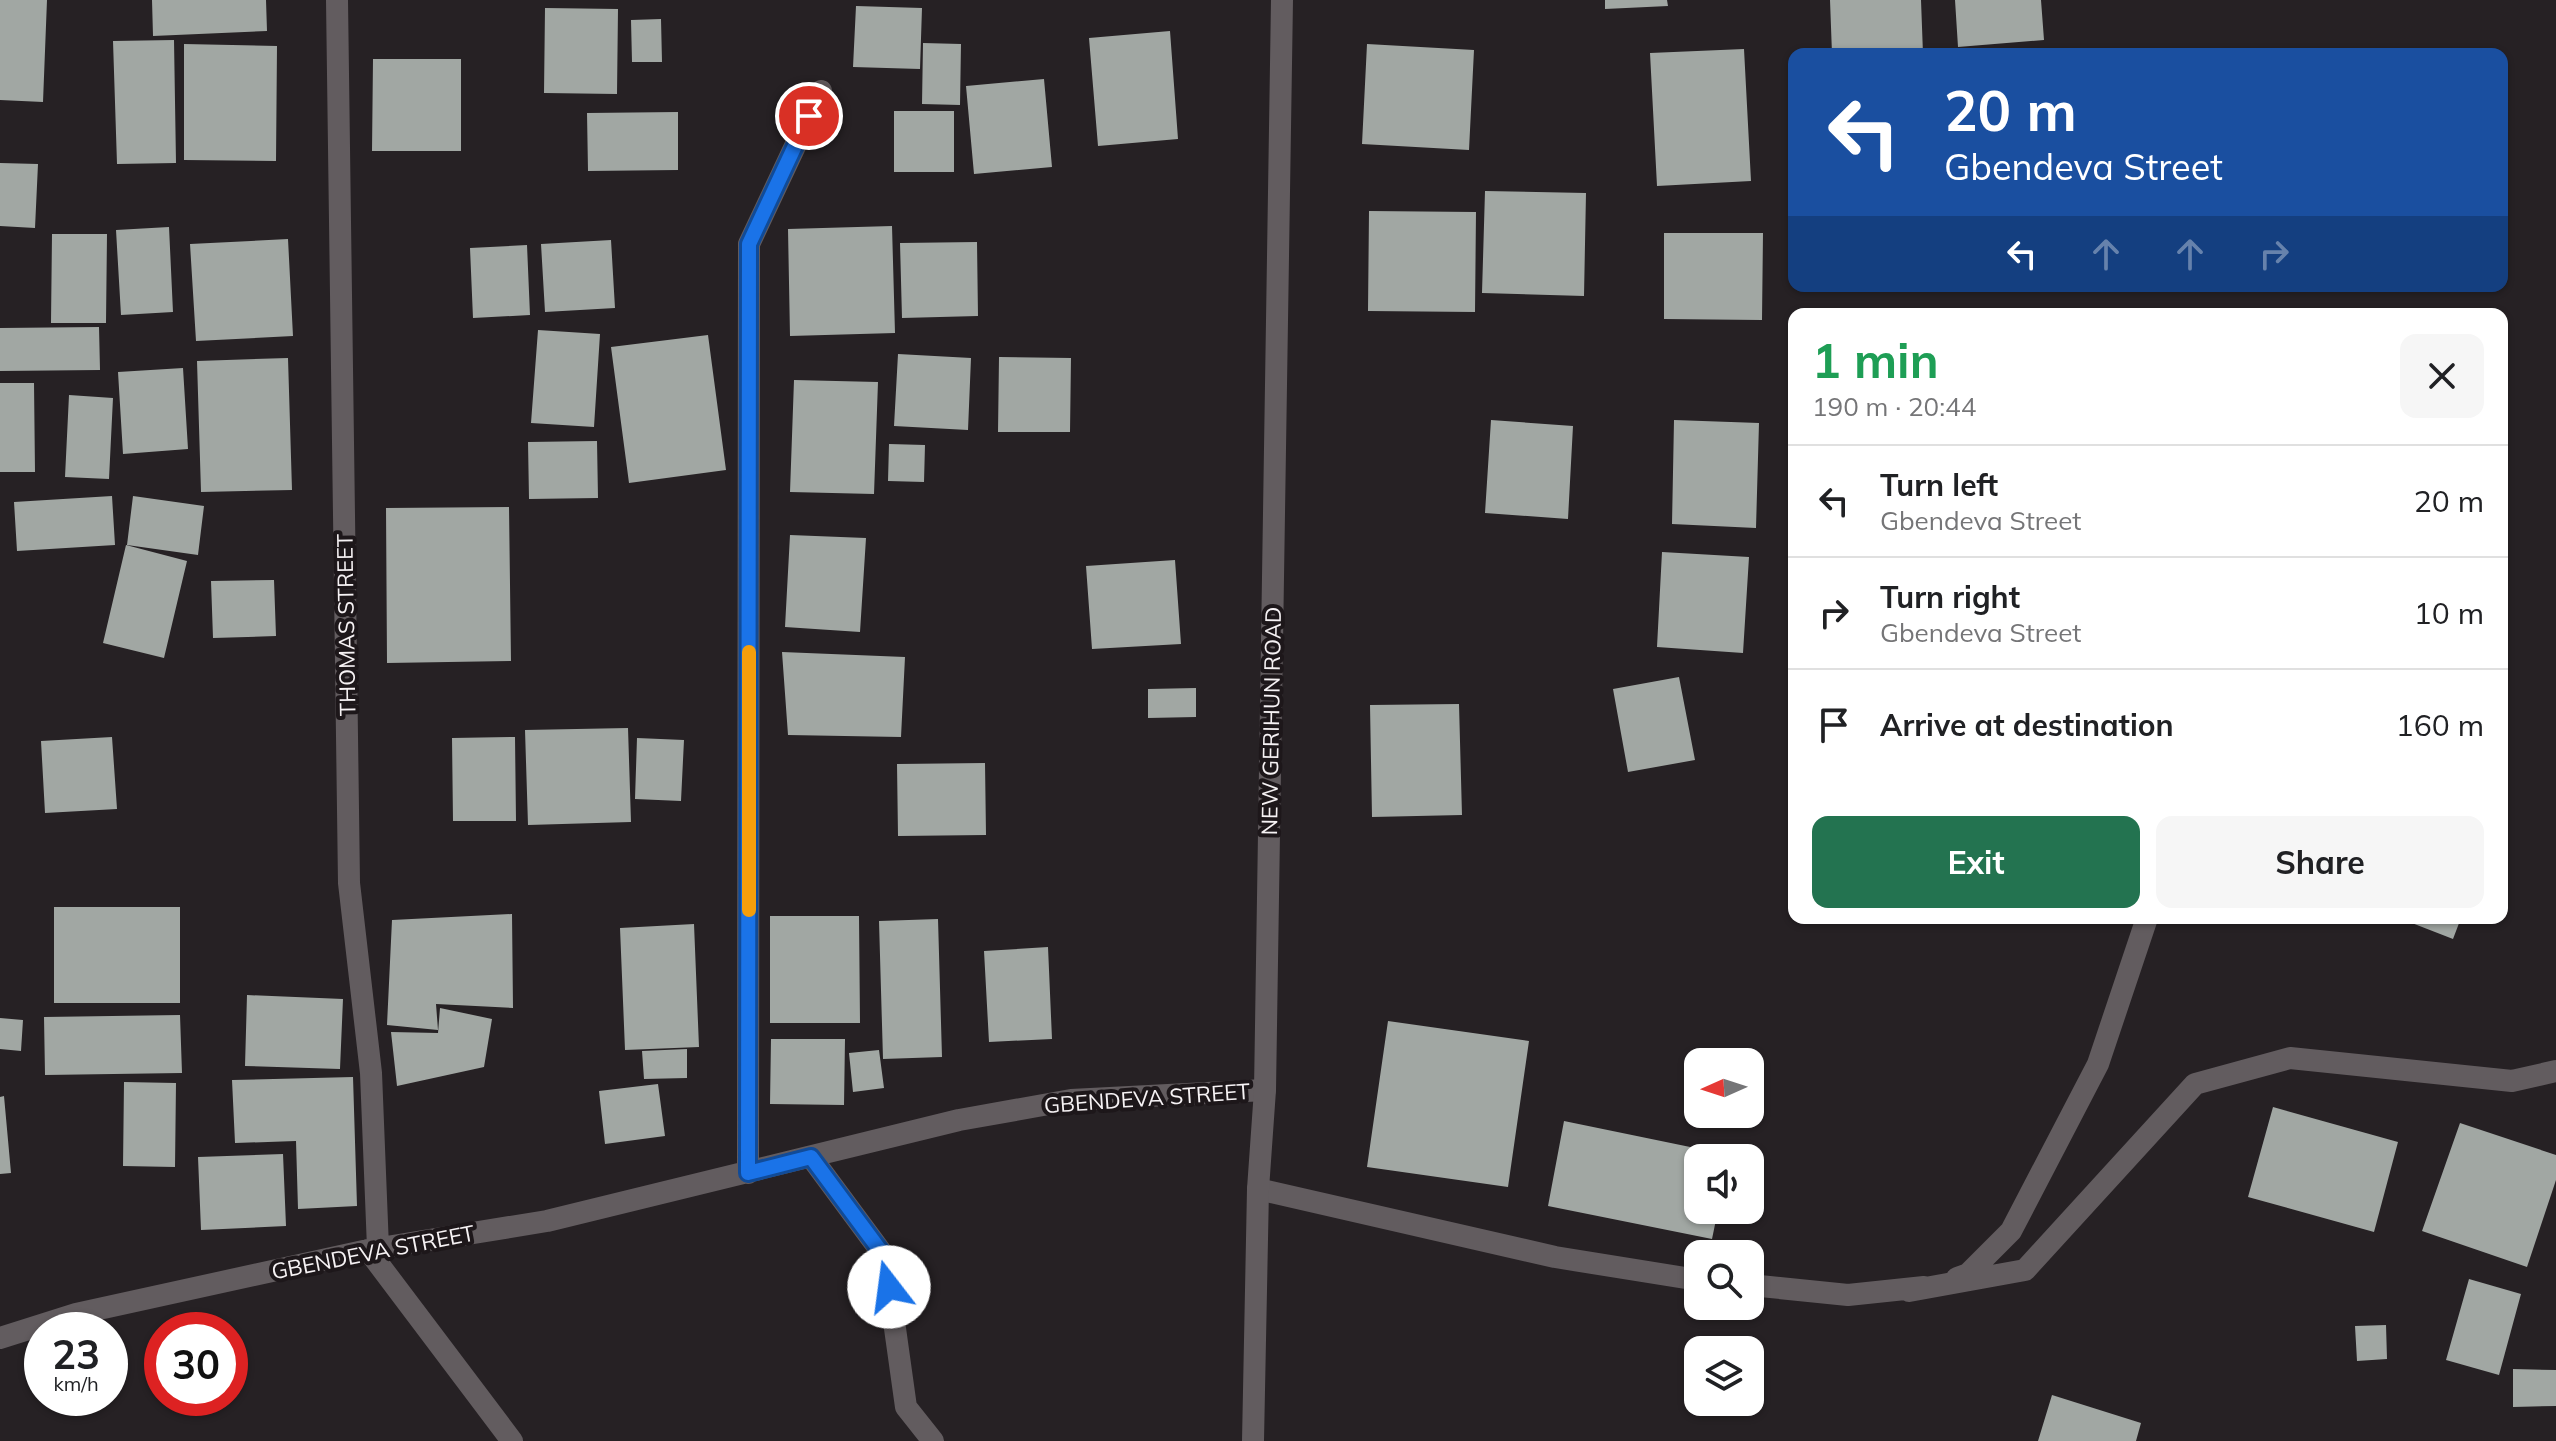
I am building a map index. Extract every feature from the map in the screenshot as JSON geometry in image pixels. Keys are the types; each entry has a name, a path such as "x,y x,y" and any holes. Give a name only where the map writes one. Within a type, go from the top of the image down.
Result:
{"street":[{"name":"THOMAS STREET","path":"337,0 349,883 371,1073 373,1249"},
{"name":"NEW GERIHUN ROAD","path":"1253,1441 1258,1189 1265,1090 1282,0"},
{"path":"748,1173 749,244 821,91"},
{"path":"1909,1291 1968,1274 2011,1231 2098,1064 2145,924"},
{"path":"1764,1286 1848,1295 1909,1291 2025,1270 2195,1084 2290,1058 2512,1081 2556,1071"},
{"name":"GBENDEVA STREET","path":"0,1338 76,1314 373,1249 547,1221 959,1120 1071,1100 1265,1090"},
{"path":"811,1157 885,1257 906,1407 933,1441"},
{"path":"1258,1189 1555,1257 1684,1278"},
{"path":"373,1249 512,1441"}],"building":[{"path":"0,0 47,0 43,102 0,100"},
{"path":"152,0 266,0 267,31 153,36"},
{"path":"1605,0 1667,0 1668,6 1605,9"},
{"path":"1830,0 1921,0 1923,48 1832,48"},
{"path":"1955,0 2041,0 2044,40 1958,47"},
{"path":"856,6 922,8 920,69 853,67"},
{"path":"545,8 618,9 617,94 544,93"},
{"path":"661,19 662,62 632,62 631,20"},
{"path":"1170,31 1178,139 1098,146 1089,38"},
{"path":"174,40 176,163 117,164 113,41"},
{"path":"923,43 961,44 960,105 922,104"},
{"path":"184,44 277,46 276,161 184,160"},
{"path":"1367,44 1474,50 1469,150 1362,144"},
{"path":"1744,49 1751,181 1657,186 1650,53"},
{"path":"373,59 461,59 461,151 372,151"},
{"path":"1044,79 1052,167 974,174 966,86"},
{"path":"894,111 954,111 954,172 894,172"},
{"path":"678,112 678,170 588,171 587,113"},
{"path":"0,163 38,164 35,228 0,226"},
{"path":"1485,191 1586,193 1584,296 1482,293"},
{"path":"1369,211 1476,212 1475,312 1368,311"},
{"path":"892,226 895,333 790,336 788,229"},
{"path":"169,227 173,312 121,315 116,230"},
{"path":"1664,233 1763,233 1762,320 1664,319"},
{"path":"52,234 107,234 106,323 51,323"},
{"path":"288,239 293,336 196,341 190,244"},
{"path":"611,240 615,308 545,312 541,244"},
{"path":"977,242 978,316 902,318 900,243"},
{"path":"527,245 530,315 473,318 470,248"},
{"path":"99,327 100,370 0,371 0,328"},
{"path":"538,330 600,334 594,427 531,423"},
{"path":"708,335 726,470 629,483 611,347"},
{"path":"898,354 971,358 968,430 894,426"},
{"path":"999,357 1071,358 1070,432 998,432"},
{"path":"288,358 292,490 201,492 197,361"},
{"path":"183,368 188,449 123,454 118,372"},
{"path":"794,380 878,382 874,494 790,492"},
{"path":"0,383 34,383 35,472 0,472"},
{"path":"69,395 113,398 109,479 65,477"},
{"path":"1491,420 1573,426 1568,519 1485,513"},
{"path":"1674,420 1759,423 1756,528 1672,524"},
{"path":"597,441 598,498 529,499 528,442"},
{"path":"889,444 925,445 924,482 888,481"},
{"path":"112,496 115,545 17,551 14,502"},
{"path":"133,496 204,506 198,555 127,545"},
{"path":"509,507 511,661 387,663 386,508"},
{"path":"790,535 866,538 860,632 785,627"},
{"path":"126,545 187,561 164,658 103,643"},
{"path":"1662,552 1749,557 1743,653 1657,647"},
{"path":"1175,560 1181,644 1092,649 1086,566"},
{"path":"274,580 276,636 213,638 211,581"},
{"path":"782,652 905,657 901,737 788,735"},
{"path":"1679,677 1695,760 1628,772 1613,689"},
{"path":"1196,688 1196,717 1148,718 1148,689"},
{"path":"1459,704 1462,815 1372,817 1370,705"},
{"path":"628,728 631,822 528,825 525,730"},
{"path":"112,737 117,809 45,813 41,741"},
{"path":"515,737 516,821 453,821 452,738"},
{"path":"637,738 684,740 681,801 635,799"},
{"path":"985,763 986,835 898,836 897,764"},
{"path":"54,907 180,907 180,1003 54,1003"},
{"path":"512,914 513,1008 436,1004 438,1030 387,1025 392,920"},
{"path":"770,916 859,916 860,1023 770,1023"},
{"path":"938,919 942,1057 883,1059 879,921"},
{"path":"694,924 699,1047 625,1050 620,928"},
{"path":"2414,924 2459,924 2453,939"},
{"path":"1048,947 1052,1039 989,1042 984,951"},
{"path":"247,995 343,999 340,1069 245,1066"},
{"path":"440,1008 492,1019 484,1067 397,1086 391,1032 438,1033"},
{"path":"180,1015 182,1073 45,1075 44,1017"},
{"path":"0,1018 23,1020 21,1051 0,1049"},
{"path":"1388,1021 1529,1041 1508,1187 1367,1167"},
{"path":"771,1039 845,1039 844,1105 770,1104"},
{"path":"687,1049 687,1078 644,1079 642,1051"},
{"path":"879,1050 884,1088 853,1092 849,1053"},
{"path":"353,1077 357,1206 298,1209 296,1141 235,1143 232,1080"},
{"path":"124,1082 176,1083 175,1167 123,1166"},
{"path":"658,1084 665,1136 605,1144 599,1091"},
{"path":"4,1096 11,1173 0,1174 0,1097"},
{"path":"2273,1107 2398,1142 2374,1232 2248,1197"},
{"path":"1564,1121 1684,1146 1684,1224 1715,1224 1712,1239 1548,1206"},
{"path":"2460,1123 2556,1155 2556,1180 2527,1267 2422,1231"},
{"path":"283,1154 286,1226 201,1230 198,1157"},
{"path":"2469,1279 2521,1294 2499,1375 2446,1360"},
{"path":"2386,1325 2387,1359 2357,1361 2355,1326"},
{"path":"2513,1369 2556,1370 2556,1406 2513,1407"},
{"path":"2052,1395 2141,1423 2136,1441 2038,1441"}],"slow traffic":[{"path":"749,652 749,910"}],"route":[{"path":"809,116 749,244 748,1173 811,1157 885,1257 889,1287"}]}
